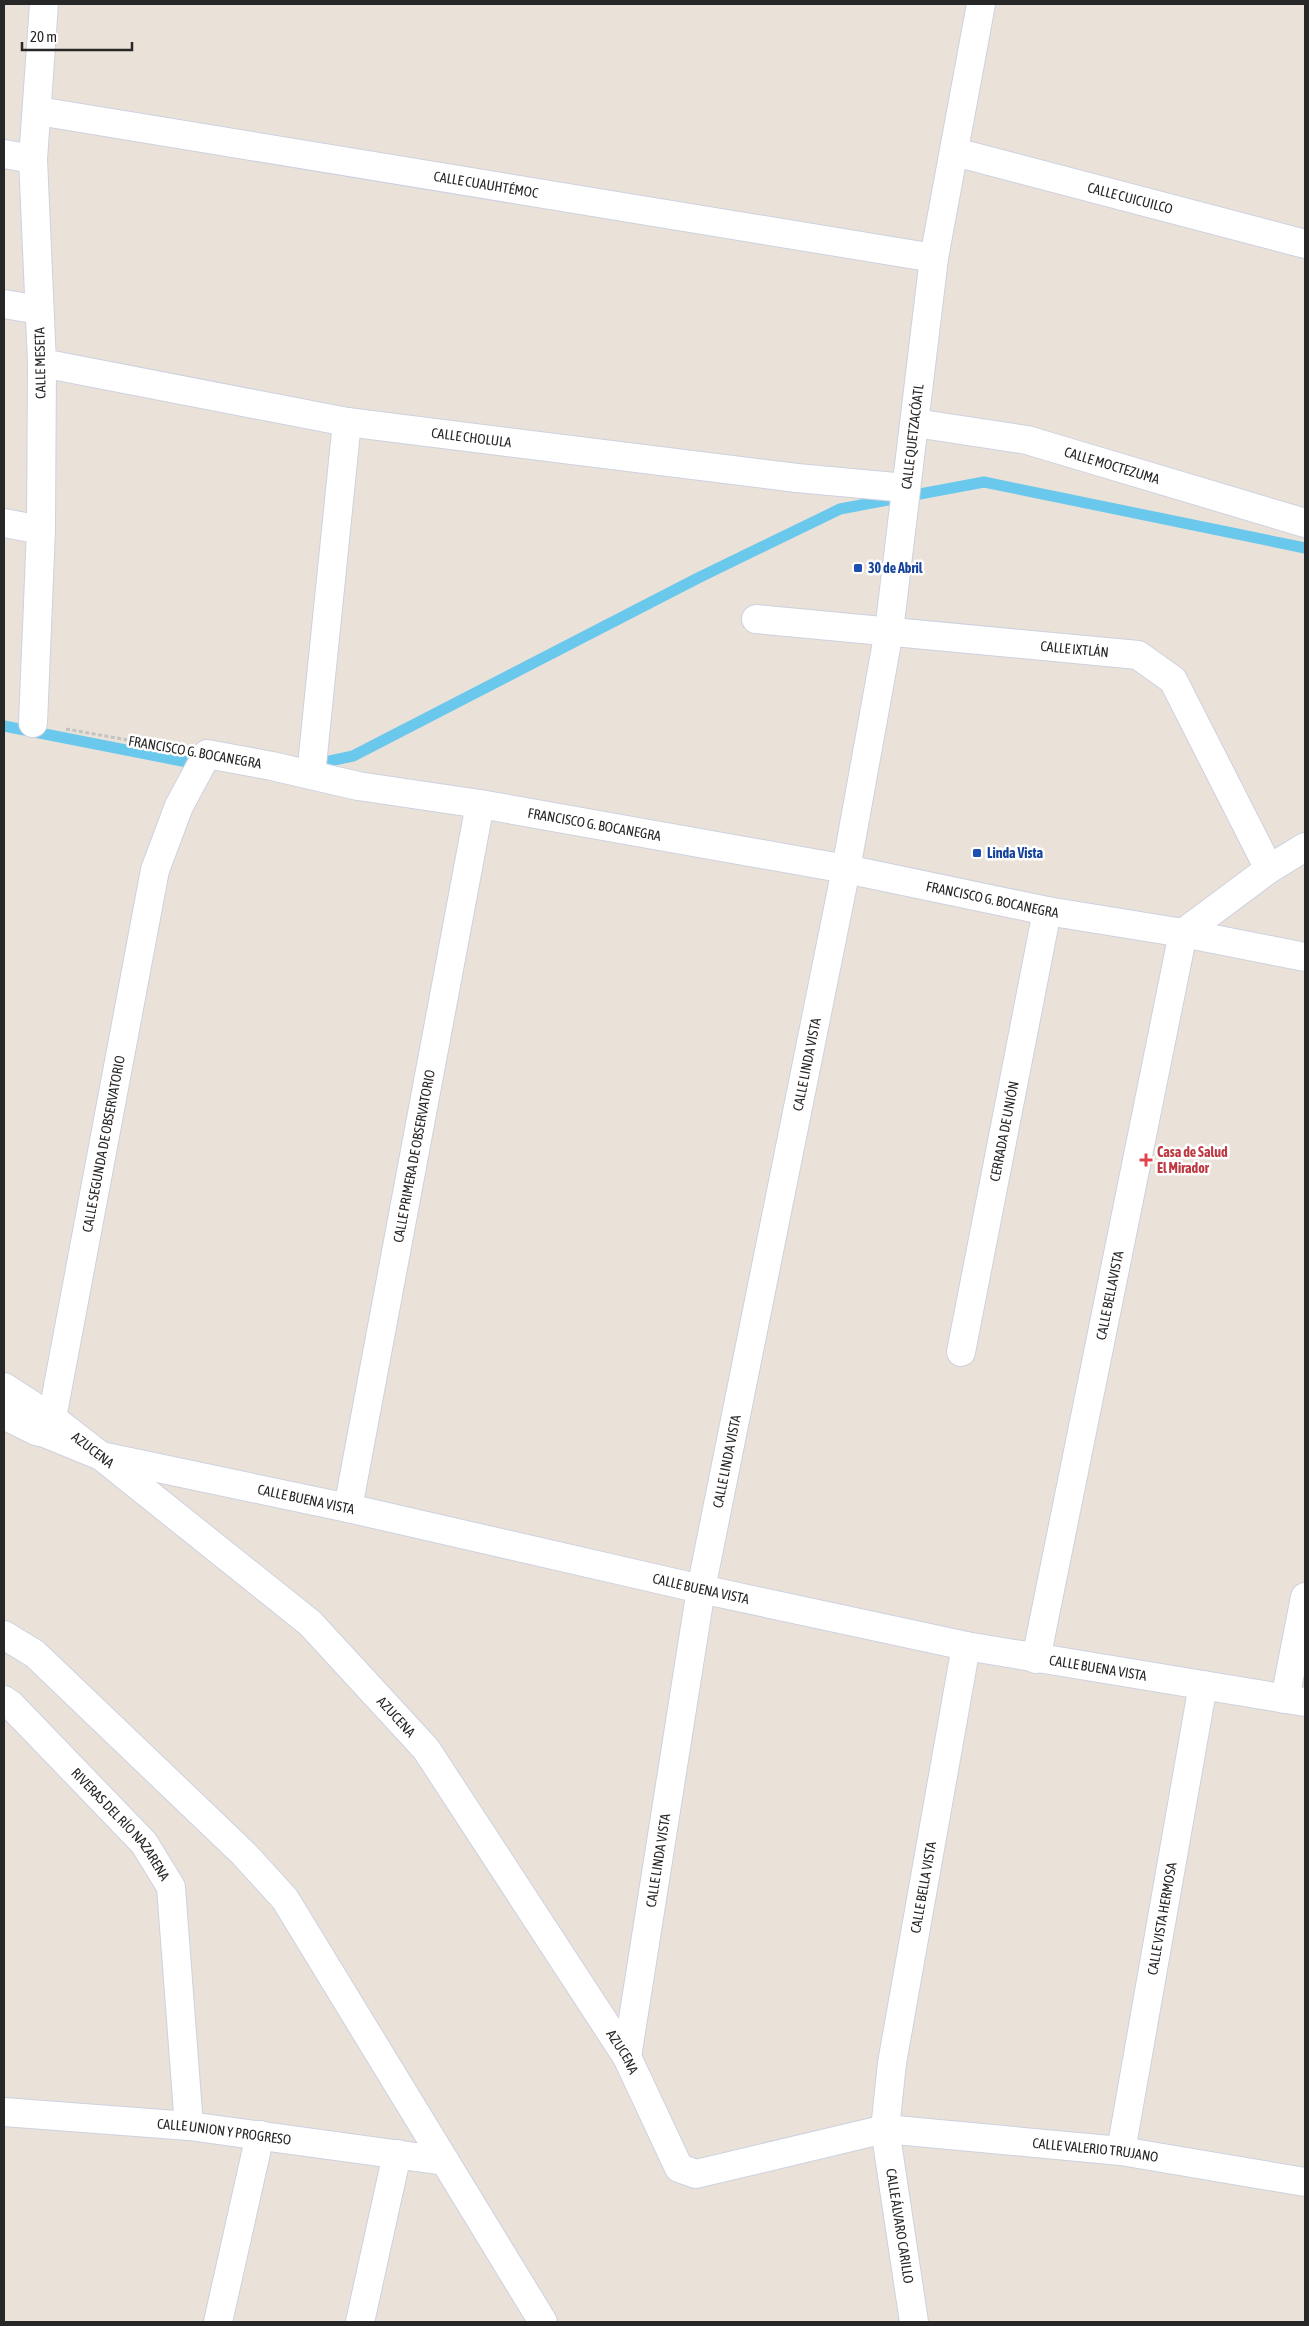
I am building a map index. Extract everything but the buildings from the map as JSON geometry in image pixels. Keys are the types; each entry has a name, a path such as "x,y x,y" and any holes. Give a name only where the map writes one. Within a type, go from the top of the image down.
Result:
{"street":[{"name":"CALLE MESETA","path":"33,723 41,530 42,363 33,159 38,111 44,4"},
{"name":"CALLE QUETZACÓATL","path":"846,869 889,631 934,258 981,4"},
{"name":"CALLE CUAUHTÉMOC","path":"38,111 934,258"},
{"name":"CALLE CUICUILCO","path":"955,152 1305,244"},
{"path":"4,154 33,159"},
{"path":"4,304 39,310"},
{"name":"CALLE CHOLULA","path":"42,363 347,422 798,478 906,488"},
{"path":"311,775 347,422"},
{"name":"CALLE MOCTEZUMA","path":"915,423 1027,440 1305,523"},
{"path":"4,524 41,530"},
{"name":"CALLE IXTLÁN","path":"756,619 1138,655 1173,680 1269,870"},
{"name":"FRANCISCO G. BOCANEGRA","path":"207,754 358,786 480,804 846,869 1047,911 1183,932 1305,957"},
{"name":"CALLE SEGUNDA DE OBSERVATORIO","path":"52,1418 155,870 179,806 207,754"},
{"name":"CALLE PRIMERA DE OBSERVATORIO","path":"348,1508 480,804"},
{"path":"1183,932 1269,870 1305,847"},
{"name":"CALLE LINDA VISTA","path":"627,2057 702,1589 846,869"},
{"name":"CERRADA DE UNIÓN","path":"961,1352 1047,911"},
{"name":"CALLE BELLAVISTA","path":"1036,1659 1183,932"},
{"name":"AZUCENA","path":"4,1387 52,1418 310,1623 426,1749 627,2057 678,2168 696,2174 885,2129"},
{"path":"4,1415 36,1431 101,1456"},
{"name":"CALLE BUENA VISTA","path":"101,1456 348,1508 702,1589 966,1646 1295,1701"},
{"path":"1295,1701 1305,1597"},
{"path":"4,1635 35,1654 244,1854 285,1899 543,2322"},
{"name":"CALLE BELLA VISTA","path":"885,2129 892,2063 966,1646"},
{"name":"CALLE VISTA HERMOSA","path":"1122,2151 1203,1685"},
{"name":"RIVERAS DEL RÍO NAZARENA","path":"4,1700 11,1705 144,1844 171,1887 189,2126"},
{"name":"CALLE UNION Y PROGRESO","path":"4,2112 189,2126 445,2160"},
{"name":"CALLE VALERIO TRUJANO","path":"885,2129 1122,2151 1305,2182"},
{"name":"CALLE ÁLVARO CARILLO","path":"885,2129 914,2322"},
{"path":"218,2322 260,2136"},
{"path":"360,2322 397,2154"}],"path":[{"name":"FRANCISCO G. BOCANEGRA","path":"33,723 207,754"}],"waterway":[{"path":"311,765 353,756 698,578 840,509 984,482 1305,548"},
{"path":"4,726 202,765"}],"place":[{"name":"30 de Abril","path":"858,568"},
{"name":"Linda Vista","path":"977,853"},
{"name":"Casa de Salud El Mirador","path":"1146,1160"}]}
